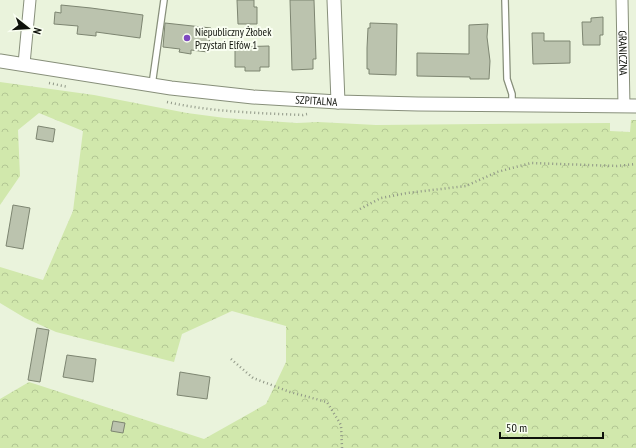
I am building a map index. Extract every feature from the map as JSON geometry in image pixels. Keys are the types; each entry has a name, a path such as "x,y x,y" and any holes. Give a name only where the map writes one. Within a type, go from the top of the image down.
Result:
{"street":[{"path":"24,64 30,0"},
{"path":"334,0 338,102"},
{"name":"GRANICZNA","path":"622,0 630,106"},
{"name":"SZPITALNA","path":"0,61 201,92 254,97 338,102 418,104 630,106"}],"lane":[{"path":"152,85 164,0"},
{"path":"505,0 507,79 512,94 512,104"}],"path":[{"path":"360,209 380,198 407,193 466,186 497,172 531,163 617,166 636,164"},
{"path":"231,359 253,378 298,394 327,402 341,425 342,448"}],"green space":[{"path":"0,82 94,95 187,113 225,118 297,123 318,122 376,125 610,123 610,131 630,132 631,120 636,120 636,448 0,448 0,399 29,382 204,439 266,404 286,362 286,326 232,311 182,334 174,362 56,332 25,318 0,303 0,267 43,280 73,211 83,131 39,113 18,130 20,176 0,205"}],"building":[{"path":"237,0 254,0 254,7 257,7 257,24 238,24"},
{"path":"290,0 314,0 316,59 313,59 313,69 292,70"},
{"path":"61,5 143,15 140,38 96,32 96,36 77,34 78,26 54,24 55,12 61,13"},
{"path":"603,17 603,35 600,35 600,45 583,45 582,22 591,22 591,18"},
{"path":"165,23 211,28 208,52 191,50 191,54 179,52 180,49 163,47"},
{"path":"370,23 397,24 396,75 369,74 369,69 367,69 367,48 368,28 370,28"},
{"path":"488,24 487,37 490,61 489,79 470,79 470,77 417,76 417,53 469,54 469,25"},
{"path":"532,33 544,33 544,41 570,41 570,63 533,64"},
{"path":"269,46 269,67 260,67 260,71 245,71 245,67 235,67 235,47"},
{"path":"38,126 55,129 53,142 36,139"},
{"path":"13,205 30,208 23,249 6,246"},
{"path":"37,328 49,330 40,382 28,380"},
{"path":"67,355 96,359 93,382 63,377"},
{"path":"180,372 210,377 207,399 177,395"},
{"path":"113,421 125,423 123,433 111,431"}],"place":[{"name":"Niepubliczny Żłobek Przystań Elfów 1","path":"187,38"}]}
